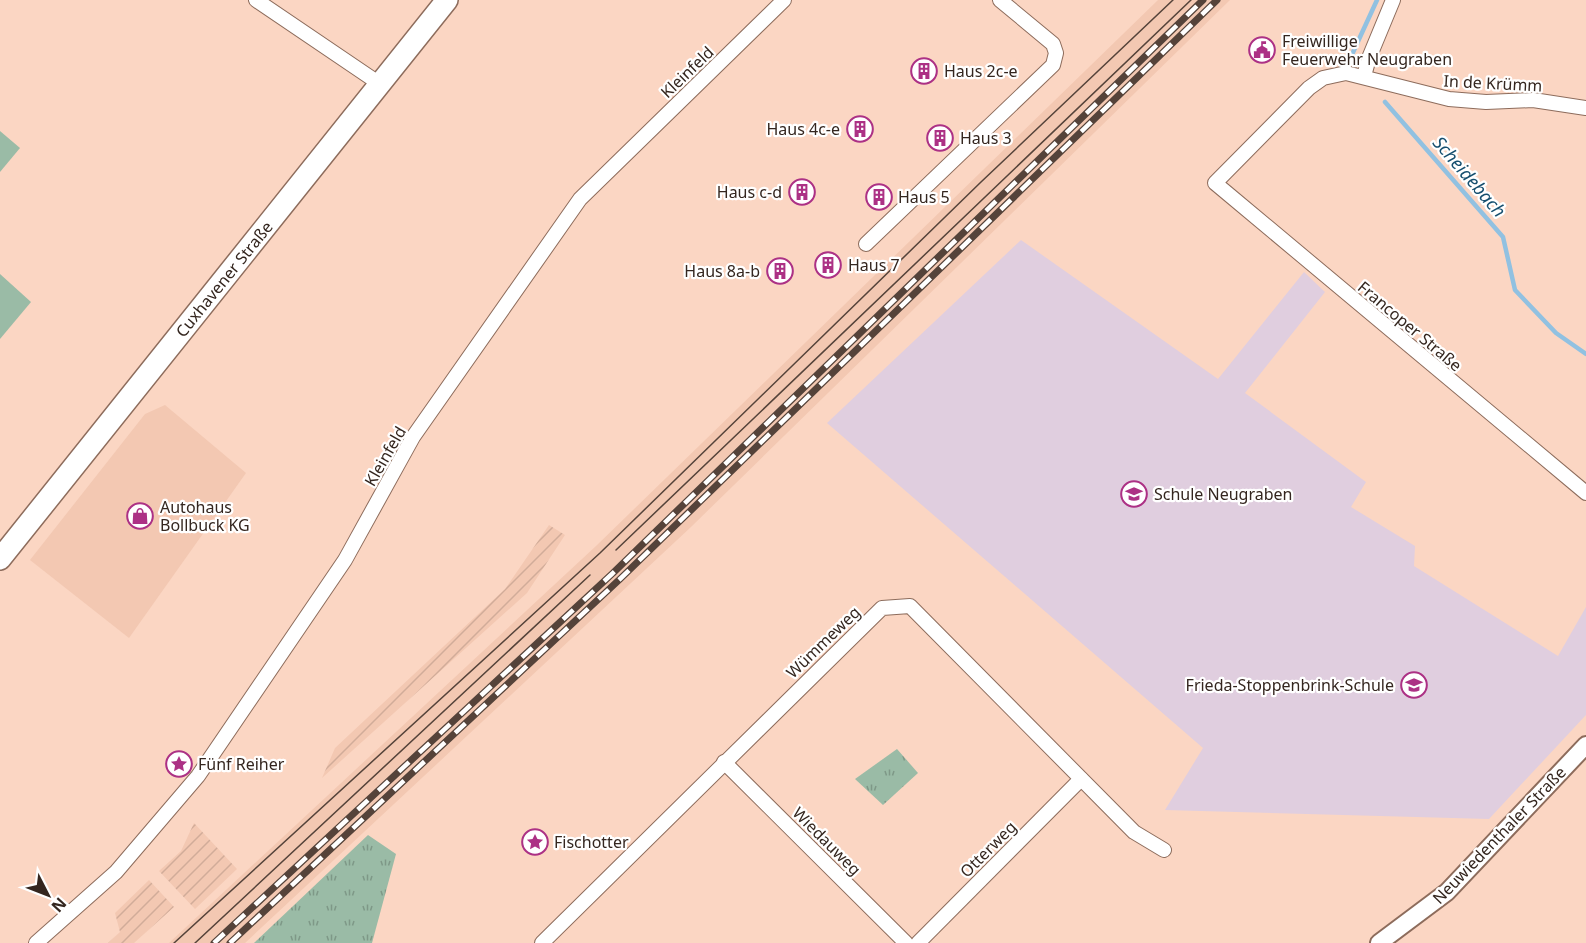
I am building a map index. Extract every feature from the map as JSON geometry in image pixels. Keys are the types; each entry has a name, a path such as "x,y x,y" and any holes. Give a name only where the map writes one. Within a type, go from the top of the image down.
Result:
{"main road":[{"name":"Cuxhavener Straße","path":"0,559 447,0"}],"street":[{"path":"256,0 380,84"},
{"name":"Kleinfeld","path":"36,943 116,872 190,787 239,719 345,560 413,437 580,199 784,0"},
{"path":"866,244 1050,69 1056,53 1053,45 1000,0"},
{"path":"1364,76 1393,0"},
{"name":"In de Krümm","path":"1215,183 1316,83 1338,74 1364,76 1395,87 1449,99 1486,102 1533,100 1586,108"},
{"name":"Francoper Straße","path":"1215,183 1586,493"},
{"name":"Wümmeweg","path":"542,943 882,608 910,606 1134,832 1164,850"},
{"name":"Neuwiedenthaler Straße","path":"1379,943 1447,892 1586,745"},
{"name":"Wiedauweg","path":"724,762 906,943"},
{"name":"Otterweg","path":"918,943 1081,779"}],"shaded area":[{"path":"1158,0 1230,0 691,527 245,943 169,943 596,546"},
{"name":"Schule Neugraben","path":"1021,240 1218,379 1304,272 1325,292 1245,393 1366,482 1351,507 1415,546 1414,566 1558,656 1586,607 1586,715 1489,819 1165,810 1203,748 827,423"},
{"name":"Autohaus Bollbuck KG","path":"165,405 246,473 129,638 30,560 145,414"},
{"path":"549,525 565,535 527,593 322,778 335,748 505,589"},
{"path":"194,823 237,869 195,909 159,871 181,851"},
{"path":"149,880 174,907 134,943 108,943 120,932 115,913"}],"green space":[{"path":"0,131 20,148 0,172"},
{"path":"0,274 31,302 0,339"},
{"path":"897,749 918,773 883,805 855,779"},
{"path":"368,835 396,854 372,943 254,943"}],"waterway":[{"name":"Scheidebach","path":"1349,61 1377,0"},
{"name":"Scheidebach","path":"1385,102 1503,237 1515,290 1556,333 1586,354"}],"tram line":[{"path":"174,943 600,553 981,182 1173,0"},
{"path":"616,550 1191,0"},
{"path":"195,943 590,575"}],"railway":[{"path":"214,943 613,573 1203,0"},
{"path":"230,943 620,579 1217,0"}],"place":[{"name":"Freiwillige Feuerwehr Neugraben","path":"1262,50"},
{"name":"Haus 2c-e","path":"924,71"},
{"name":"Haus 4c-e","path":"860,129"},
{"name":"Haus 3","path":"940,138"},
{"name":"Haus c-d","path":"802,192"},
{"name":"Haus 5","path":"879,197"},
{"name":"Haus 7","path":"828,265"},
{"name":"Haus 8a-b","path":"780,271"},
{"name":"Schule Neugraben","path":"1134,494"},
{"name":"Autohaus Bollbuck KG","path":"140,516"},
{"name":"Frieda-Stoppenbrink-Schule","path":"1414,685"},
{"name":"Fünf Reiher","path":"179,764"},
{"name":"Fischotter","path":"535,842"}]}
